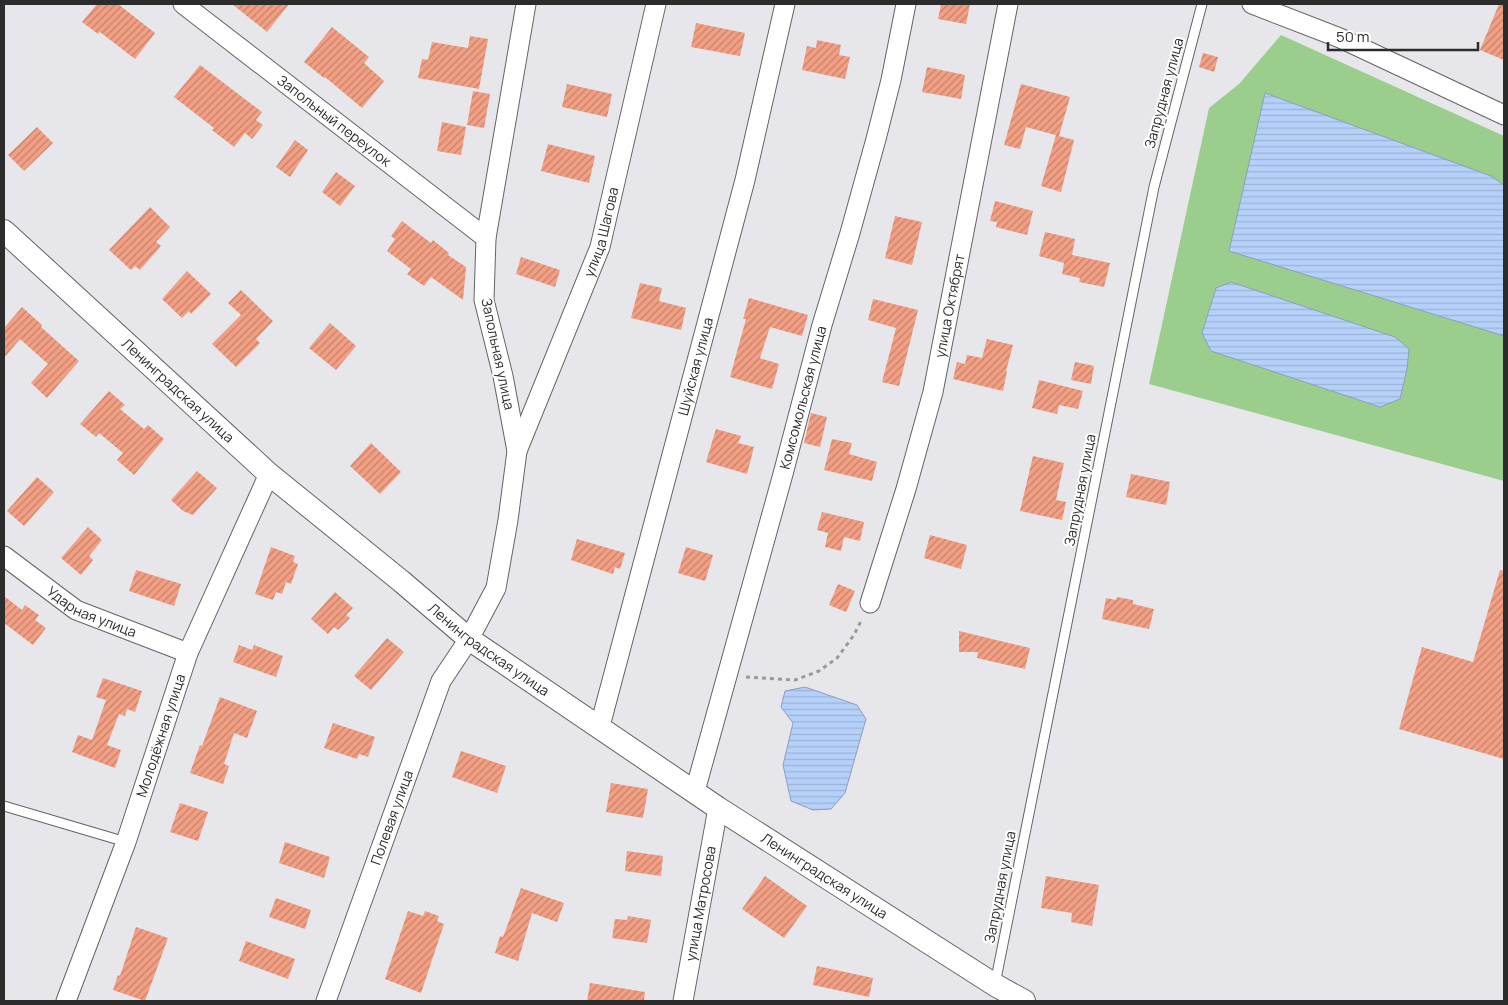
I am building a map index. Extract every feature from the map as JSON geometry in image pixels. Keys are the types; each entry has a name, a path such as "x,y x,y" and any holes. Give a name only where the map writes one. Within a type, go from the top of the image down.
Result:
{"street":[{"name":"Запольный переулок","path":"183,4 486,238"},
{"name":"Запольная улица","path":"469,639 496,588 508,520 517,451 503,376 484,300 486,238 526,4"},
{"name":"улица Шагова","path":"517,451 600,247 656,4"},
{"name":"Шуйская улица","path":"600,726 740,198 785,4"},
{"name":"Комсомольская улица","path":"695,791 822,325 876,138 891,80 906,4"},
{"name":"улица Октябрят","path":"870,603 906,490 933,392 1008,4"},
{"path":"1252,4 1340,38 1504,115"},
{"name":"Ленинградская улица","path":"4,231 269,474 469,639 600,726 718,808 1023,1001"},
{"name":"Молодёжная улица","path":"66,1001 126,842 188,653 269,474"},
{"name":"Ударная улица","path":"4,556 76,610 188,653"},
{"name":"Полевая улица","path":"326,1001 441,681 469,639"},
{"name":"улица Матросова","path":"683,1001 718,808"}],"lane":[{"name":"Запрудная улица","path":"994,984 1154,187 1202,4"},
{"path":"4,806 126,842"}],"path":[{"path":"728,675 795,680 820,671 837,658 854,635 870,603"}],"green space":[{"path":"1281,35 1504,136 1504,481 1149,384 1209,108 1239,84"}],"water":[{"path":"1265,93 1491,176 1504,185 1504,336 1229,251"},
{"path":"1231,282 1395,337 1409,349 1407,369 1400,399 1380,407 1211,351 1202,333 1216,288"},
{"path":"805,687 857,705 866,719 845,793 831,809 813,810 791,801 783,765 793,723 781,707 785,691"}],"building":[{"path":"97,4 118,4 155,33 135,59 100,32 98,34 82,22"},
{"path":"232,4 289,4 267,32"},
{"path":"941,4 970,4 966,24 938,19"},
{"path":"1499,4 1504,4 1504,60 1480,50"},
{"path":"696,23 745,33 740,56 691,47"},
{"path":"332,27 369,57 364,63 384,81 362,108 304,62"},
{"path":"470,36 488,39 479,89 418,78 422,59 428,60 432,42 468,48"},
{"path":"817,40 841,45 839,55 850,57 845,79 802,70 807,46 816,48"},
{"path":"1203,53 1218,57 1214,72 1199,67"},
{"path":"200,65 262,112 256,120 263,125 252,139 245,133 234,147 212,130 214,128 174,97"},
{"path":"927,67 965,75 961,99 922,92"},
{"path":"567,84 612,94 607,117 562,107"},
{"path":"1021,84 1070,97 1059,136 1074,140 1061,192 1041,186 1056,135 1026,127 1020,149 1004,145"},
{"path":"473,91 490,94 484,128 467,125"},
{"path":"442,122 466,127 461,155 437,151"},
{"path":"37,127 53,143 24,171 8,155"},
{"path":"295,140 308,150 290,177 276,167"},
{"path":"548,144 595,156 589,183 541,171"},
{"path":"336,172 355,186 340,206 322,192"},
{"path":"995,201 1033,211 1027,235 996,227 997,222 990,221"},
{"path":"150,207 170,227 156,242 161,246 140,270 135,266 131,270 109,250"},
{"path":"895,216 922,222 912,265 885,258"},
{"path":"402,221 431,243 433,240 449,253 448,255 466,267 463,300 431,277 424,286 407,274 411,269 387,251 395,239 391,236"},
{"path":"1045,232 1075,239 1072,255 1110,263 1104,287 1079,282 1080,278 1062,274 1064,263 1039,256"},
{"path":"521,257 560,270 555,287 516,274"},
{"path":"187,271 211,294 191,314 189,311 182,318 162,299"},
{"path":"640,283 662,288 659,301 686,308 681,330 631,318"},
{"path":"241,290 273,321 256,339 260,343 236,367 212,344 241,315 228,303"},
{"path":"749,298 808,315 802,336 770,327 760,358 779,364 772,389 730,377 746,319 743,319"},
{"path":"873,299 918,310 899,386 882,382 896,328 868,320"},
{"path":"22,307 79,361 47,398 31,383 48,364 20,339 4,358 4,328"},
{"path":"330,323 356,346 336,370 309,348"},
{"path":"987,339 1013,345 1003,391 953,379 957,362 965,364 967,355 982,358"},
{"path":"1075,362 1094,366 1091,384 1071,380"},
{"path":"1039,380 1083,391 1078,409 1059,405 1057,414 1032,408"},
{"path":"109,391 125,405 120,409 144,429 148,425 164,439 134,475 117,460 123,453 99,433 96,437 80,424"},
{"path":"811,413 827,417 820,447 804,443"},
{"path":"716,429 741,436 738,443 754,447 747,474 706,462"},
{"path":"832,439 852,443 849,454 877,462 872,481 824,470"},
{"path":"371,443 401,472 380,494 350,466"},
{"path":"1033,456 1064,463 1056,500 1066,502 1062,520 1020,511"},
{"path":"197,471 217,488 193,515 183,511 171,500"},
{"path":"1131,474 1170,482 1166,505 1126,497"},
{"path":"37,477 54,492 24,526 7,511"},
{"path":"822,512 864,522 860,541 844,537 841,551 825,547 828,533 817,530"},
{"path":"88,527 102,540 89,556 93,560 81,575 61,558"},
{"path":"930,535 967,545 961,569 924,558"},
{"path":"577,539 625,553 620,569 615,567 613,574 571,560"},
{"path":"271,547 295,556 293,562 298,564 291,584 286,582 282,594 276,592 273,600 255,594"},
{"path":"686,547 713,555 705,581 678,573"},
{"path":"136,570 181,584 174,606 129,591"},
{"path":"1500,570 1504,571 1504,759 1399,729 1422,647 1473,662"},
{"path":"838,584 855,591 846,612 829,605"},
{"path":"335,592 353,608 346,615 350,618 338,630 334,627 328,634 311,619"},
{"path":"4,596 22,610 25,605 39,615 35,620 46,628 33,645 4,623"},
{"path":"1117,597 1133,600 1133,604 1154,609 1149,629 1102,619 1106,598 1116,600"},
{"path":"959,631 1030,648 1025,669 977,658 978,652 959,652"},
{"path":"387,638 404,652 371,690 354,676"},
{"path":"239,645 252,650 254,645 283,656 276,677 233,662"},
{"path":"103,678 142,691 135,712 127,709 125,716 119,714 107,745 121,750 115,768 72,752 78,735 92,740 106,700 96,697"},
{"path":"220,697 257,711 247,738 234,733 224,764 229,766 223,784 190,773"},
{"path":"333,723 375,737 368,757 359,754 357,759 324,748"},
{"path":"461,751 506,766 497,793 452,777"},
{"path":"611,783 648,789 643,818 606,812"},
{"path":"180,803 208,812 198,841 170,832"},
{"path":"285,842 330,857 324,878 279,863"},
{"path":"627,851 663,856 661,876 625,871"},
{"path":"765,876 807,906 784,938 742,909"},
{"path":"1046,876 1099,885 1092,926 1071,922 1072,913 1041,908"},
{"path":"521,888 564,903 557,922 532,913 518,961 495,953 500,936 503,937"},
{"path":"276,898 311,910 305,929 269,917"},
{"path":"408,911 423,916 425,911 439,916 437,921 444,924 421,993 385,979"},
{"path":"628,916 651,920 647,943 612,938 615,919 627,920"},
{"path":"136,927 168,938 145,1001 113,990 118,975 120,976"},
{"path":"246,941 295,959 288,979 239,961"},
{"path":"817,966 873,978 869,997 813,985"},
{"path":"590,983 645,992 644,1001 587,1001"}]}
